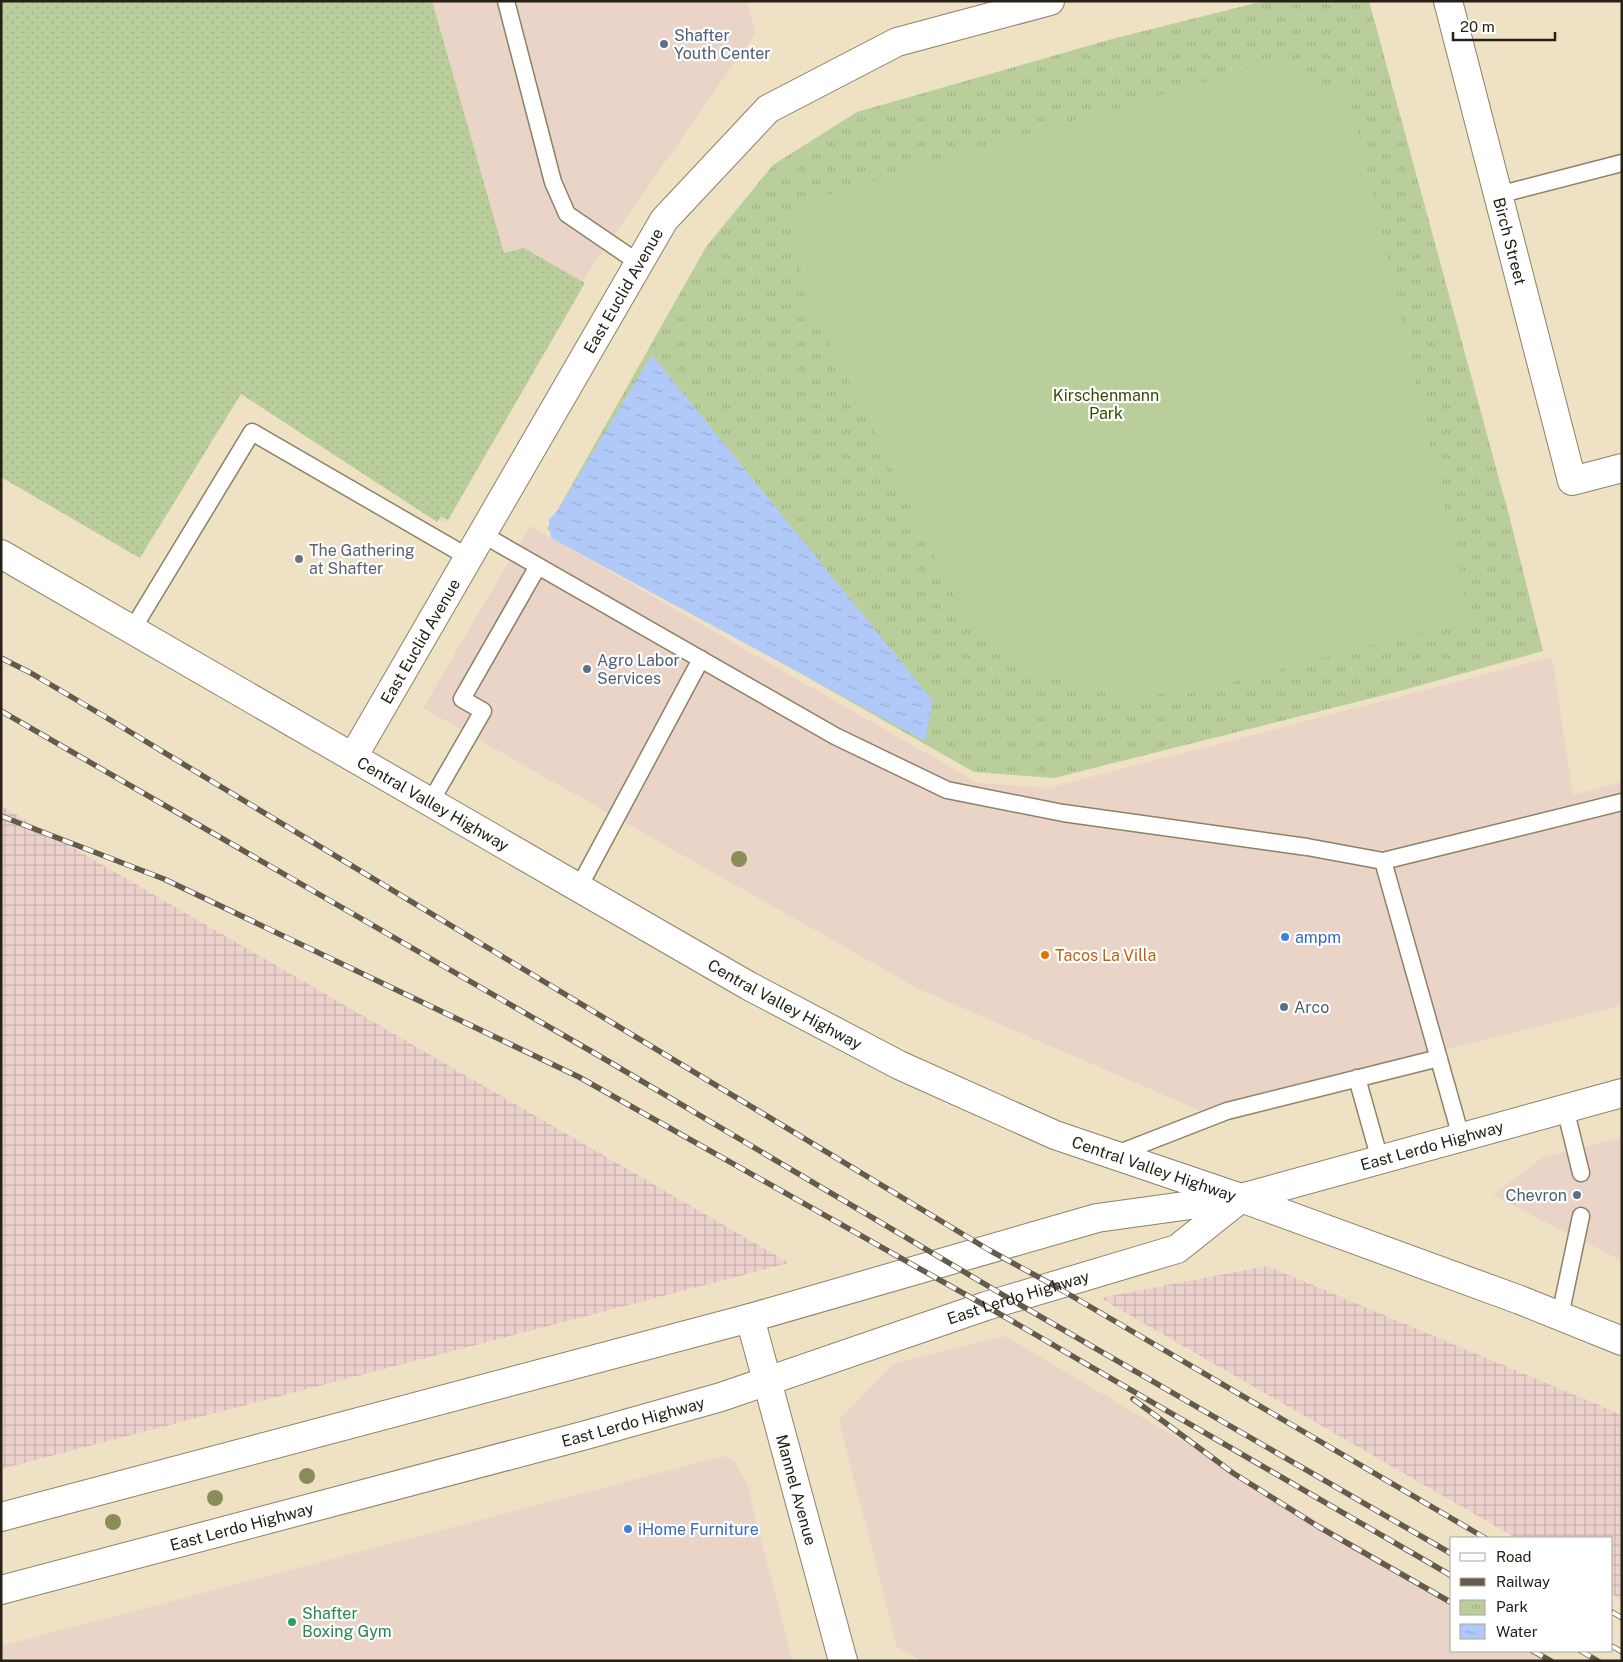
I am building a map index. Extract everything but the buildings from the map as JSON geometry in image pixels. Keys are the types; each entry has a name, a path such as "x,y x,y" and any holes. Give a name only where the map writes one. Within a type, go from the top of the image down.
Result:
{"main road":[{"name":"East Euclid Avenue","path":"353,757 664,220 768,109 897,42 1050,1"},
{"name":"Birch Street","path":"1448,1 1572,481 1622,468"},
{"name":"Central Valley Highway","path":"1,554 749,986 899,1066 1055,1134 1241,1198 1560,1316 1622,1341"},
{"name":"East Lerdo Highway","path":"1,1517 750,1318 1097,1218 1241,1198 1622,1093"},
{"name":"East Lerdo Highway","path":"1,1590 586,1436 721,1397 994,1304 1177,1249 1241,1198"},
{"name":"Mannel Avenue","path":"750,1318 841,1660"}],"lane":[{"path":"506,1 553,182 567,214 638,263"},
{"path":"1498,195 1622,163"},
{"path":"132,630 252,432 475,546 538,566 835,736 947,790 1063,813 1307,847 1383,861 1622,802"},
{"path":"431,801 482,711 462,699 538,566"},
{"path":"579,887 701,659"},
{"path":"1383,861 1462,1137"},
{"path":"1114,1155 1227,1111 1439,1058"},
{"path":"1357,1078 1380,1160"},
{"path":"1565,1108 1581,1174"},
{"path":"1560,1316 1581,1216"}],"shaded area":[{"path":"432,1 747,1 755,33 587,274 446,523 242,390 137,557 1,477 1,463 437,22"},
{"path":"530,526 978,783 1049,788 1552,657 1573,795 1622,782 1622,1005 1203,1112 919,989 423,708"},
{"path":"1,806 789,1263 1,1469"},
{"path":"1622,1137 1622,1261 1493,1195 1542,1158"},
{"path":"1267,1266 1622,1415 1622,1600 1613,1595 1613,1537 1514,1537 1100,1298"},
{"path":"1005,1336 1450,1600 1450,1652 1538,1652 1553,1661 922,1661 897,1647 839,1420 893,1364"},
{"path":"724,1456 734,1461 747,1484 792,1661 1,1661 1,1646"}],"green space":[{"path":"1,1 432,1 504,253 524,248 585,283 448,520 441,516 437,522 241,394 140,558 1,477"},
{"name":"Kirschenmann Park","path":"1264,1 1369,1 1510,519 1543,651 1400,691 1054,778 974,772 547,529 706,247 773,165 857,112 1112,39"},
{"path":"1277,60 1350,96 1470,619 1193,693 1123,696 1030,670 973,626 949,586 804,290 791,206"}],"water":[{"path":"652,355 933,701 925,741 551,538 549,520 558,510"}],"railway":[{"path":"1,658 31,673 102,715 989,1250 1053,1285 1483,1537"},
{"path":"1,711 596,1054 1010,1299 1450,1553"},
{"path":"1,816 164,879 579,1077 986,1306 1450,1575"},
{"path":"1133,1399 1233,1473 1319,1527 1450,1602"},
{"path":"1613,1613 1622,1618"},
{"path":"1613,1647 1622,1652"},
{"path":"1535,1652 1551,1661"},
{"path":"1583,1652 1598,1661"}],"place":[{"name":"Shafter Youth Center","path":"664,44"},
{"name":"The Gathering at Shafter","path":"299,559"},
{"name":"Agro Labor Services","path":"587,669"},
{"name":"ampm","path":"1285,937"},
{"name":"Tacos La Villa","path":"1045,955"},
{"name":"Arco","path":"1284,1007"},
{"name":"Chevron","path":"1577,1195"},
{"name":"iHome Furniture","path":"628,1529"},
{"name":"Shafter Boxing Gym","path":"292,1622"}]}
